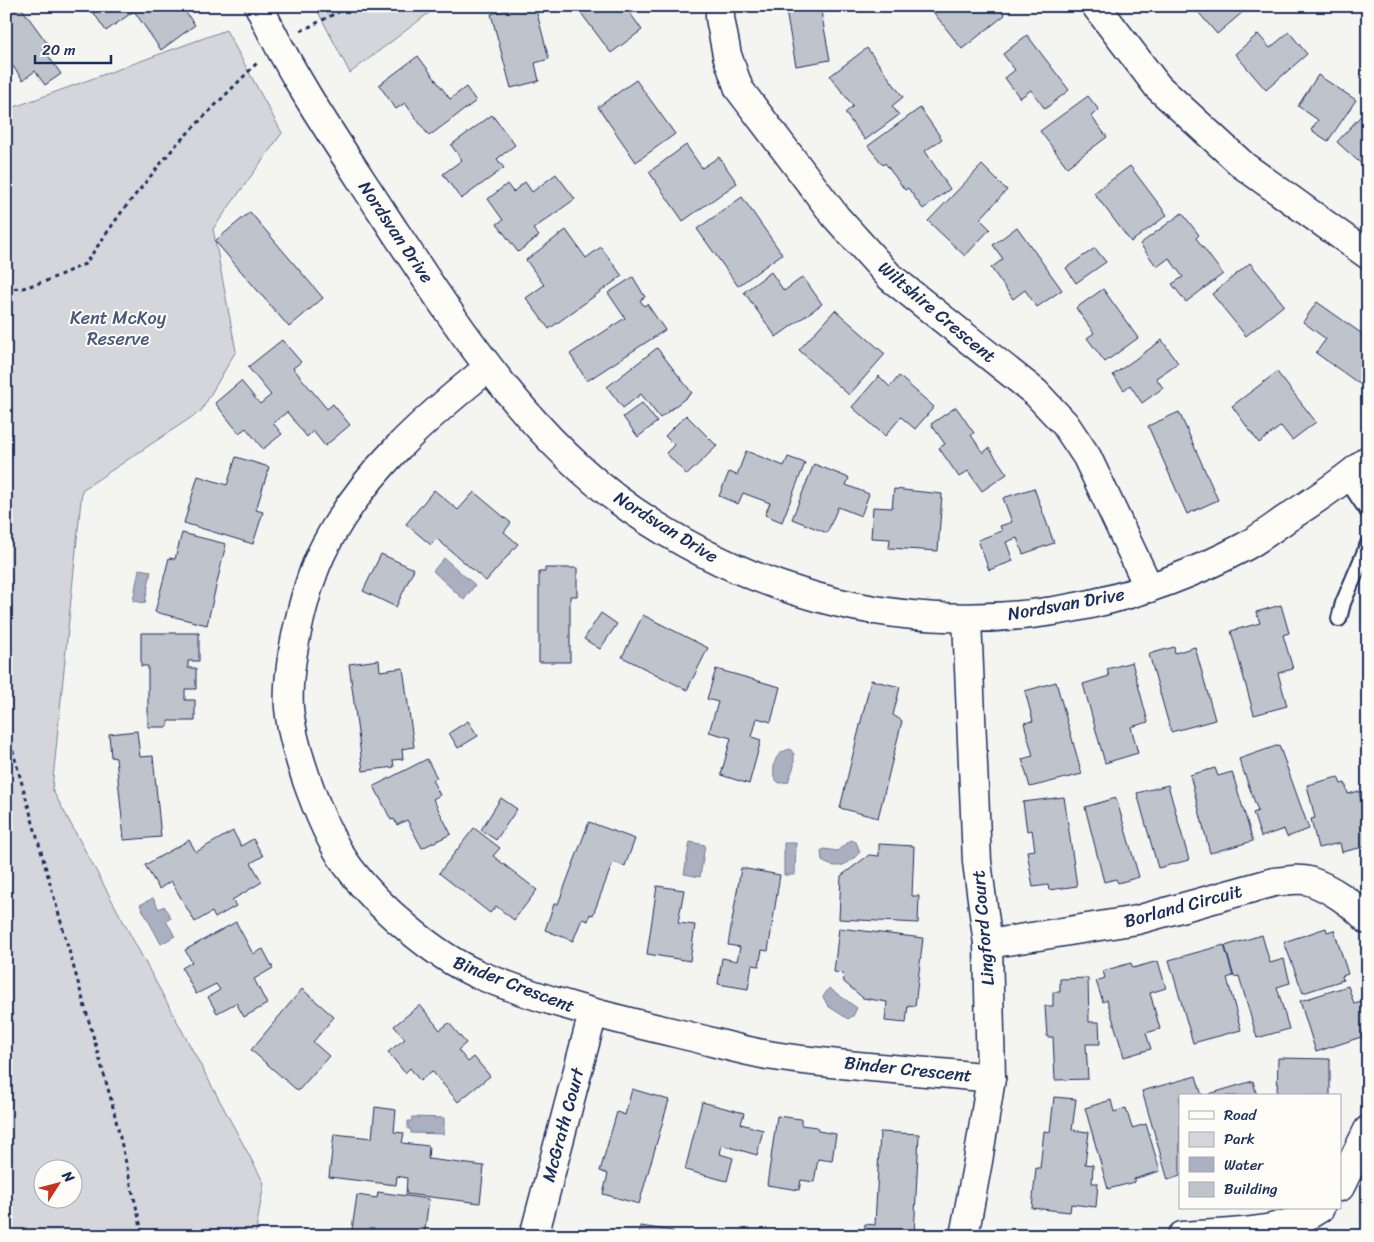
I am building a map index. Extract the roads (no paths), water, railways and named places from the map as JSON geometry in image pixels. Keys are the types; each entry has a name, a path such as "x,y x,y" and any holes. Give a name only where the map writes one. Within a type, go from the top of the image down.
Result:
{"street":[{"name":"Nordsvan Drive","path":"258,6 276,44 325,125 488,368 561,451 630,509 706,556 788,590 876,612 967,619 1040,613 1096,602 1149,588 1246,546 1346,479 1368,460"},
{"name":"Wiltshire Crescent","path":"720,6 720,18 727,55 739,88 836,217 890,277 1036,393 1065,424 1087,457 1149,588"},
{"path":"1096,6 1158,87 1244,166 1368,255"},
{"name":"Binder Crescent","path":"488,368 437,409 394,449 356,496 323,548 307,594 292,655 289,707 300,758 323,823 349,868 392,913 436,952 476,973 593,1013 773,1056 991,1078"},
{"name":"Lingford Court","path":"964,1236 991,1078 988,944 977,862 967,619"},
{"name":"Borland Circuit","path":"988,944 1137,920 1274,882 1292,880 1309,881 1339,896 1368,920"},
{"name":"McGrath Court","path":"534,1236 593,1013"},
{"path":"1342,1183 1368,1130"},
{"path":"1182,1236 1270,1229 1299,1221 1317,1210"}],"lane":[{"path":"1346,479 1368,512"},
{"path":"1338,619 1368,544"}],"water":[{"path":"444,558 475,585 464,600 433,571"},
{"path":"139,569 151,571 145,603 133,601"},
{"path":"790,749 794,754 794,766 788,782 779,783 774,778 776,760 781,753"},
{"path":"851,840 856,842 860,852 847,863 833,866 822,861 821,851 824,849 837,851"},
{"path":"690,842 705,845 700,877 684,874"},
{"path":"784,843 796,843 795,875 784,875"},
{"path":"153,898 159,909 164,906 171,918 166,921 175,936 161,944 140,905"},
{"path":"829,988 857,1008 853,1016 848,1019 828,1006 823,997"},
{"path":"412,1117 444,1118 444,1134 411,1133 411,1129 408,1129 408,1121 412,1121"}],"park label":[{"name":"Kent McKoy Reserve","path":"118,328"}]}
